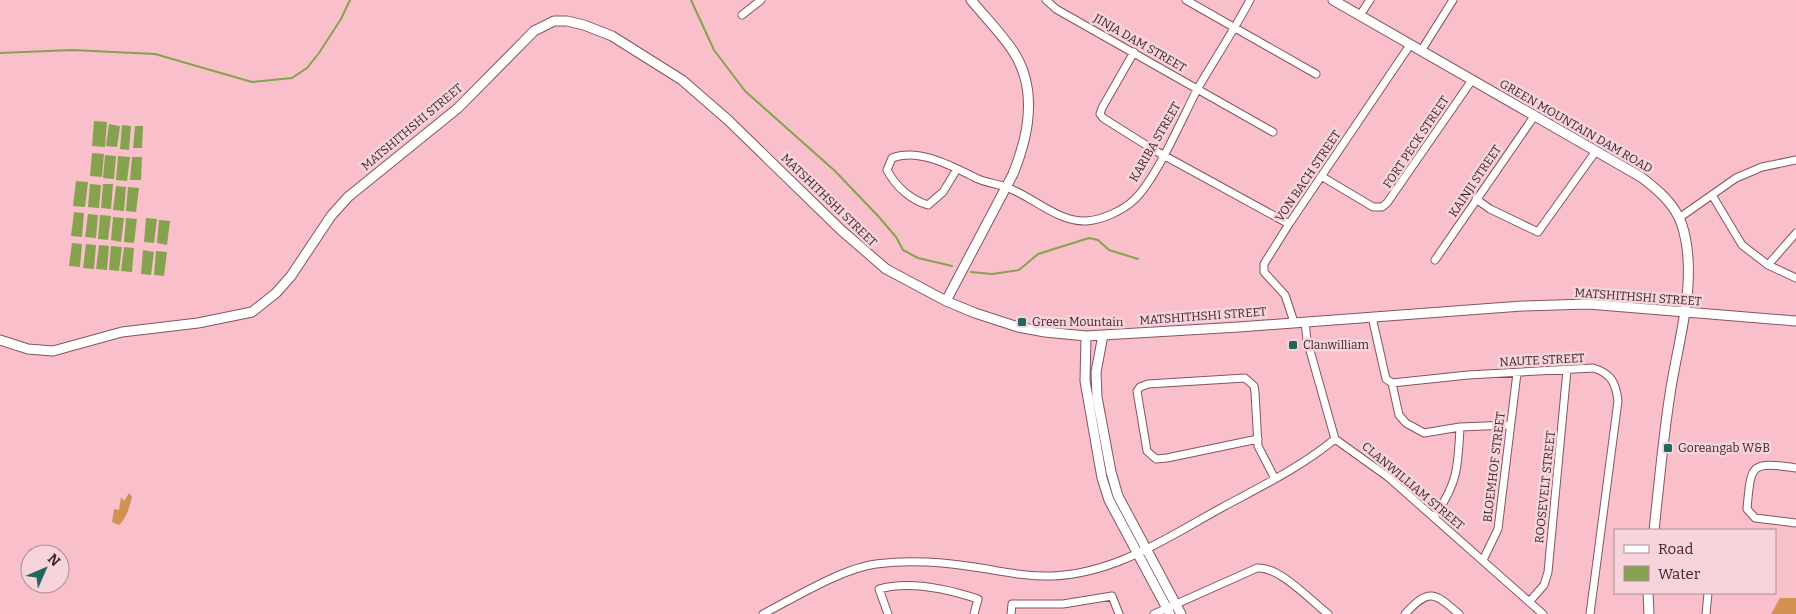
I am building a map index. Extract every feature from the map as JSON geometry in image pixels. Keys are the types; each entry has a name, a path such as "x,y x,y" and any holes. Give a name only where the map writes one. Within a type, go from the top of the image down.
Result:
{"main road":[{"path":"946,301 1021,156 1029,121 1028,93 1015,53 971,0"},
{"name":"GREEN MOUNTAIN DAM ROAD","path":"1332,0 1641,177 1658,190 1672,205 1679,218 1688,254 1684,312 1668,410 1654,529"},
{"name":"MATSHITHSHI STREET","path":"0,340 28,349 53,352 122,332 198,324 252,312 276,293 291,276 331,216 348,197 458,108 534,31 554,22 576,22 612,36 682,80 728,120 841,230 876,261 910,283 946,301 1018,327 1044,332 1086,336 1522,306 1588,304 1796,321"},
{"path":"1103,335 1096,372 1097,398 1111,472 1118,496 1181,614"},
{"path":"1086,336 1085,381 1102,478 1109,500 1168,611"},
{"path":"1648,594 1649,614"}],"street":[{"path":"742,15 761,0"},
{"name":"JINJA DAM STREET","path":"1046,0 1056,9 1273,132"},
{"path":"1186,0 1316,74"},
{"name":"KARIBA STREET","path":"957,169 943,192 928,205 918,202 907,194 891,178 887,170 892,158 900,155 916,155 957,169 985,183 1006,187 1070,218 1085,221 1098,218 1121,208 1135,199 1163,154 1250,0"},
{"path":"1360,15 1370,0"},
{"path":"1421,51 1454,0"},
{"name":"VON BACH STREET","path":"1294,322 1285,295 1264,272 1264,264 1410,45"},
{"path":"1134,52 1100,114 1109,123 1289,224"},
{"name":"FORT PECK STREET","path":"1321,176 1373,207 1382,207 1388,203 1472,80"},
{"name":"KAINJI STREET","path":"1435,260 1534,115"},
{"path":"1476,200 1490,209 1538,232 1542,230 1596,151"},
{"path":"1679,218 1736,178 1762,167 1796,160"},
{"path":"1712,195 1735,236 1750,253 1768,265 1796,278"},
{"path":"1768,265 1796,233"},
{"path":"1372,317 1386,379 1392,383 1399,415 1415,429 1424,433 1431,433 1460,427 1510,425"},
{"path":"763,614 852,571 874,564 910,562 974,567 1023,575 1053,576 1107,567 1147,550 1310,460 1335,439 1307,340 1305,322"},
{"name":"NAUTE STREET","path":"1392,383 1468,375 1592,368 1604,371 1613,380 1618,401 1590,614"},
{"name":"ROOSEVELT STREET","path":"1530,601 1544,585 1548,572 1567,370"},
{"name":"BLOEMHOF STREET","path":"1483,560 1498,529 1517,373"},
{"path":"1258,439 1156,459 1147,450 1137,392 1140,387 1148,384 1245,378 1254,386 1258,439 1262,455 1275,479"},
{"path":"1434,517 1453,487 1456,475 1460,427"},
{"name":"CLANWILLIAM STREET","path":"1335,439 1388,477 1543,614"},
{"path":"1796,468 1770,464 1760,465 1754,470 1750,481 1747,509 1755,518 1796,523"},
{"path":"1154,614 1168,611 1176,604 1256,568 1263,567 1278,574 1328,614"},
{"path":"888,614 879,589 888,586 926,586 978,599 974,614"},
{"path":"1405,614 1422,597 1430,594 1438,596 1459,614"},
{"path":"1706,614 1708,594"},
{"path":"1011,614 1012,604 1063,604 1112,596 1120,614"}],"shaded area":[{"path":"129,493 132,497 124,519 119,525 112,522 114,509 119,510 121,497 124,501"},
{"path":"1780,598 1796,598 1796,614 1771,614"}],"water":[{"path":"94,121 107,122 105,147 92,146"},
{"path":"109,124 120,126 117,147 106,146"},
{"path":"122,125 131,126 129,150 120,149"},
{"path":"135,126 143,126 142,148 133,148"},
{"path":"92,153 104,154 102,177 90,176"},
{"path":"105,155 116,156 114,179 103,178"},
{"path":"118,156 130,157 127,181 116,180"},
{"path":"132,157 142,157 141,180 130,180"},
{"path":"76,181 88,182 85,207 73,206"},
{"path":"90,184 101,185 99,208 88,207"},
{"path":"103,184 113,184 111,209 101,208"},
{"path":"116,186 126,187 124,211 113,210"},
{"path":"128,187 139,188 136,212 126,211"},
{"path":"74,212 84,213 82,237 71,236"},
{"path":"88,214 98,215 96,238 85,237"},
{"path":"100,215 111,216 108,240 98,239"},
{"path":"113,217 124,218 121,242 111,240"},
{"path":"126,218 137,219 134,243 124,242"},
{"path":"146,218 157,219 154,243 144,242"},
{"path":"159,220 170,221 167,245 157,243"},
{"path":"72,243 82,244 80,267 69,266"},
{"path":"86,244 96,245 94,269 83,268"},
{"path":"99,245 109,246 107,270 96,269"},
{"path":"111,246 122,247 119,271 109,270"},
{"path":"124,247 134,248 132,272 121,271"},
{"path":"143,250 154,252 151,275 141,274"},
{"path":"156,251 167,252 164,276 154,275"}],"waterway":[{"path":"0,53 72,50 155,54 252,82 292,78 307,68 319,53 341,19 350,0"},
{"path":"691,0 714,50 745,91 835,171 879,217 896,237 903,250 918,258 952,266"},
{"path":"971,272 992,274 1019,270 1038,254 1089,238 1098,240 1109,250 1138,259"}],"place":[{"name":"Green Mountain","path":"1022,322"},
{"name":"Clanwilliam","path":"1293,345"},
{"name":"Goreangab W&B","path":"1668,448"}]}
